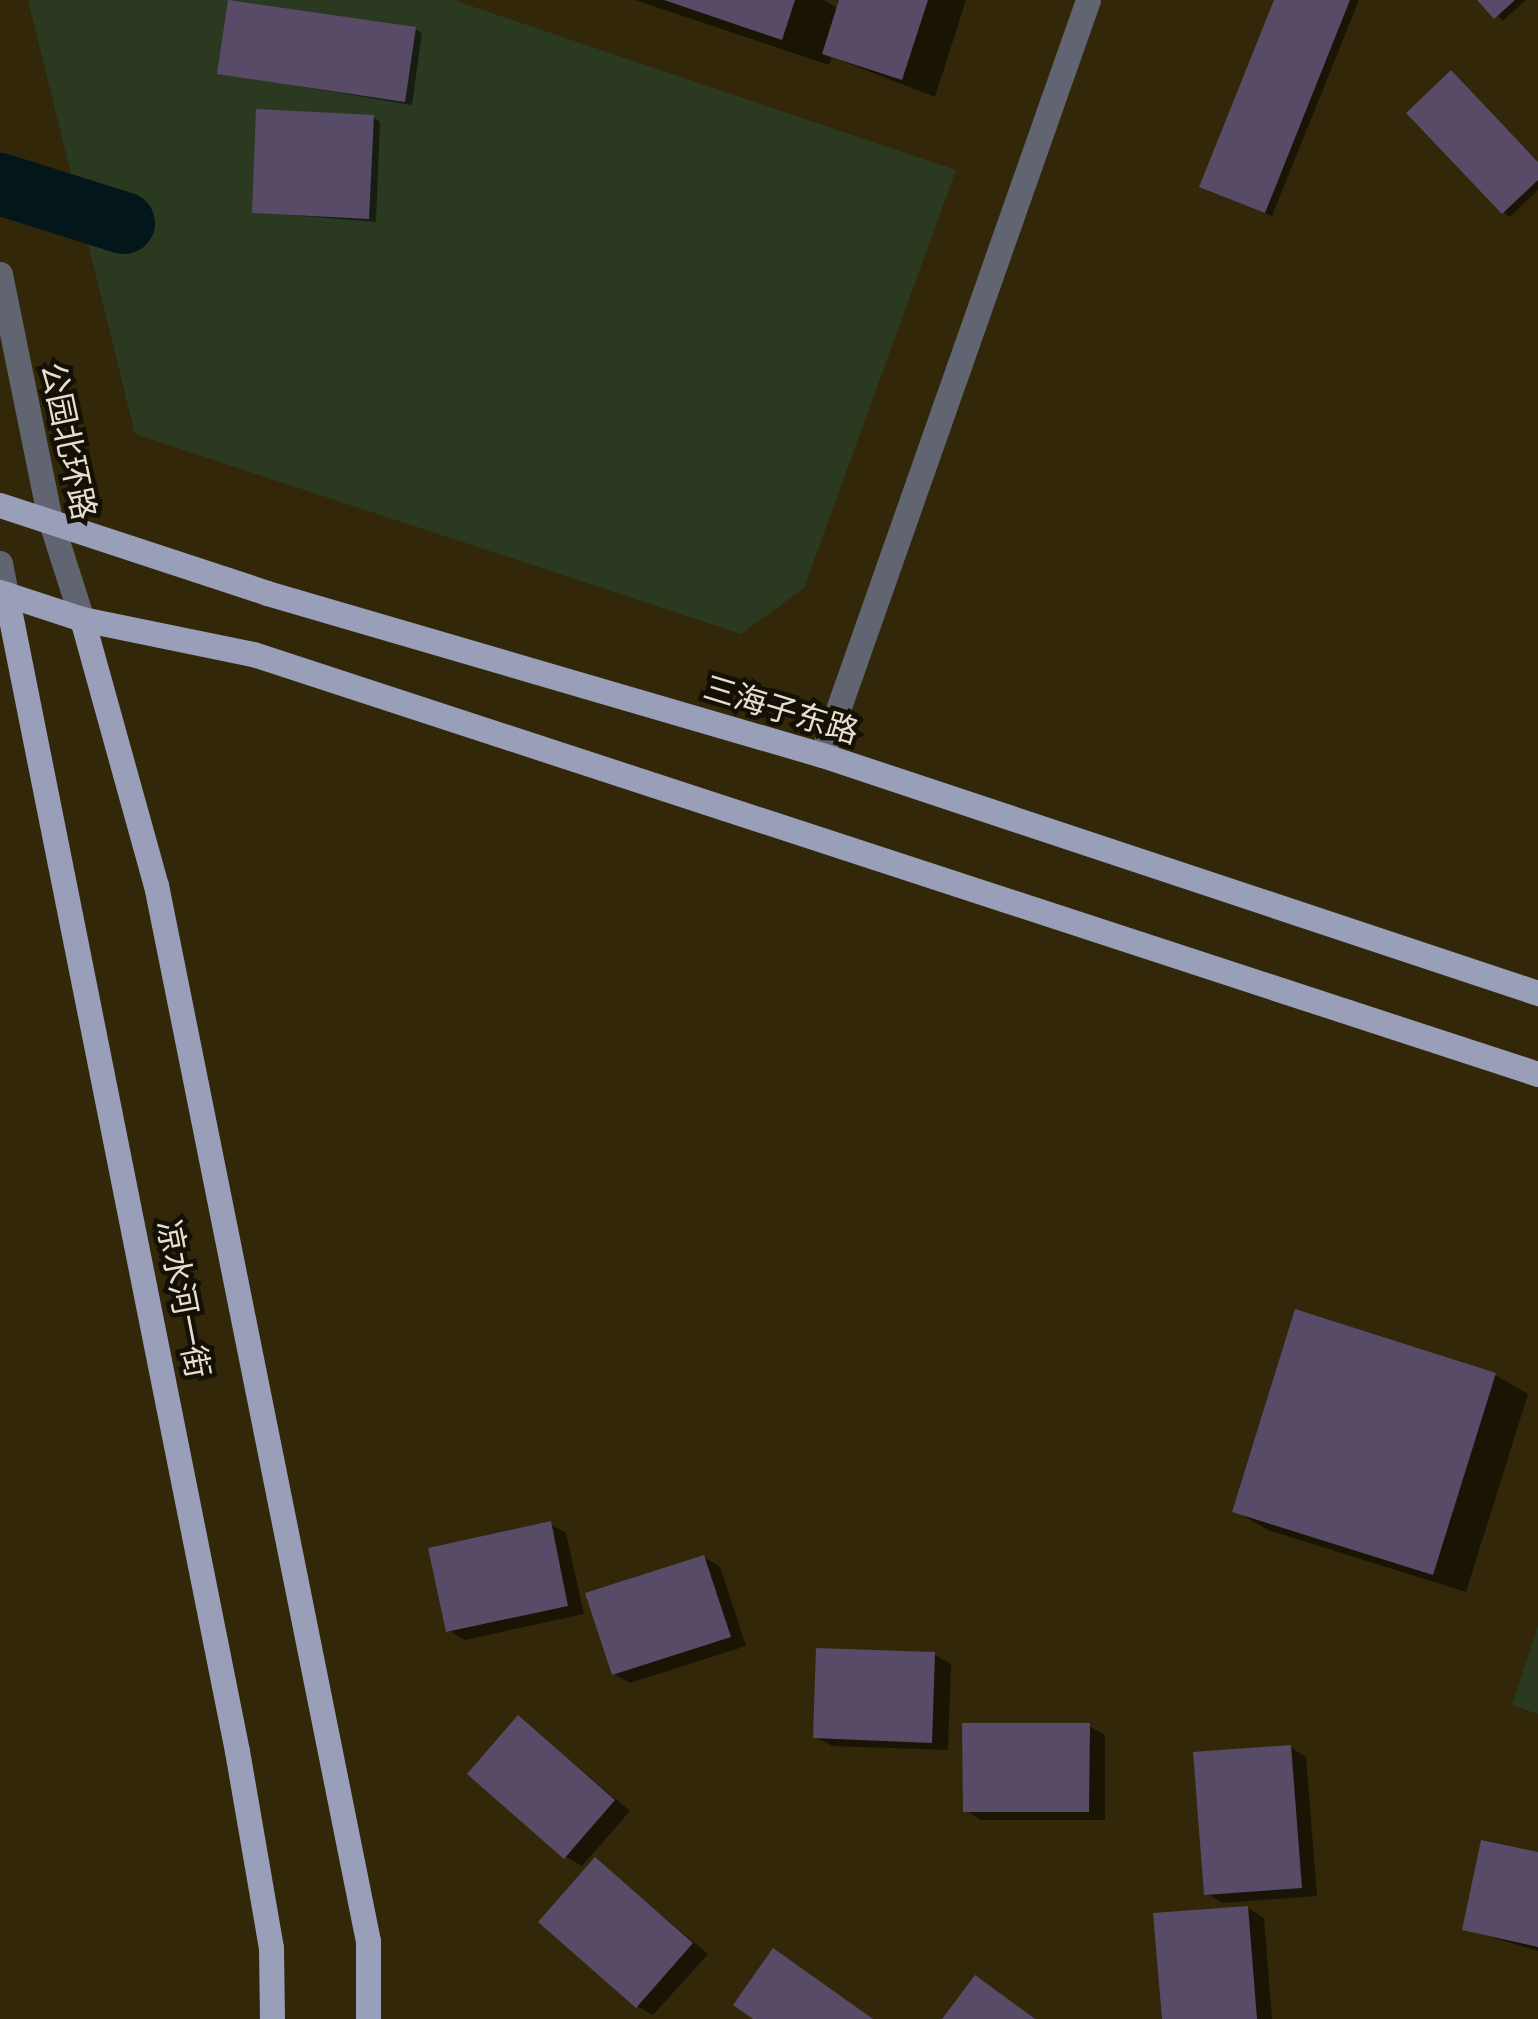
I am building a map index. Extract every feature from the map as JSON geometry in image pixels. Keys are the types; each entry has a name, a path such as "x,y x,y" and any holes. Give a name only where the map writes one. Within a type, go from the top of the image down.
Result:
{"main road":[{"name":"三海子东路","path":"0,506 50,519 267,593 822,756 1538,994"},
{"path":"3,593 82,620 253,654 1538,1074"},
{"name":"凉水河一街","path":"3,593 237,1750 271,1948 272,2019"},
{"name":"凉水河一街","path":"82,620 160,904 368,1941 368,2019"}],"street":[{"path":"822,756 1088,0"},
{"name":"公园北环路","path":"0,274 50,519 82,620"},
{"path":"0,563 3,593"}],"green space":[{"path":"28,0 453,0 956,170 804,588 741,634 135,434"},
{"path":"1538,1626 1538,1714 1512,1705"}],"building":[{"path":"228,0 416,27 405,102 217,74"},
{"path":"664,0 795,0 782,40"},
{"path":"839,0 928,0 902,80 822,54"},
{"path":"1274,0 1350,0 1265,213 1199,187"},
{"path":"1477,0 1515,0 1494,19"},
{"path":"1451,70 1538,162 1538,180 1502,214 1406,113"},
{"path":"256,109 374,115 369,219 252,213"},
{"path":"1295,1309 1496,1373 1433,1575 1232,1512"},
{"path":"551,1521 568,1606 446,1632 428,1548"},
{"path":"704,1555 731,1637 612,1675 585,1593"},
{"path":"816,1648 935,1652 932,1743 813,1738"},
{"path":"518,1715 615,1800 564,1859 467,1774"},
{"path":"962,1723 1090,1723 1089,1812 963,1812"},
{"path":"1291,1745 1302,1888 1204,1895 1193,1752"},
{"path":"1481,1840 1538,1852 1538,1947 1462,1930"},
{"path":"595,1857 693,1943 636,2008 538,1922"},
{"path":"1248,1906 1257,2019 1162,2019 1153,1913"},
{"path":"773,1948 873,2019 753,2019 733,2005"},
{"path":"975,1975 1035,2019 942,2019"}],"waterway":[{"path":"0,184 124,223"}]}
